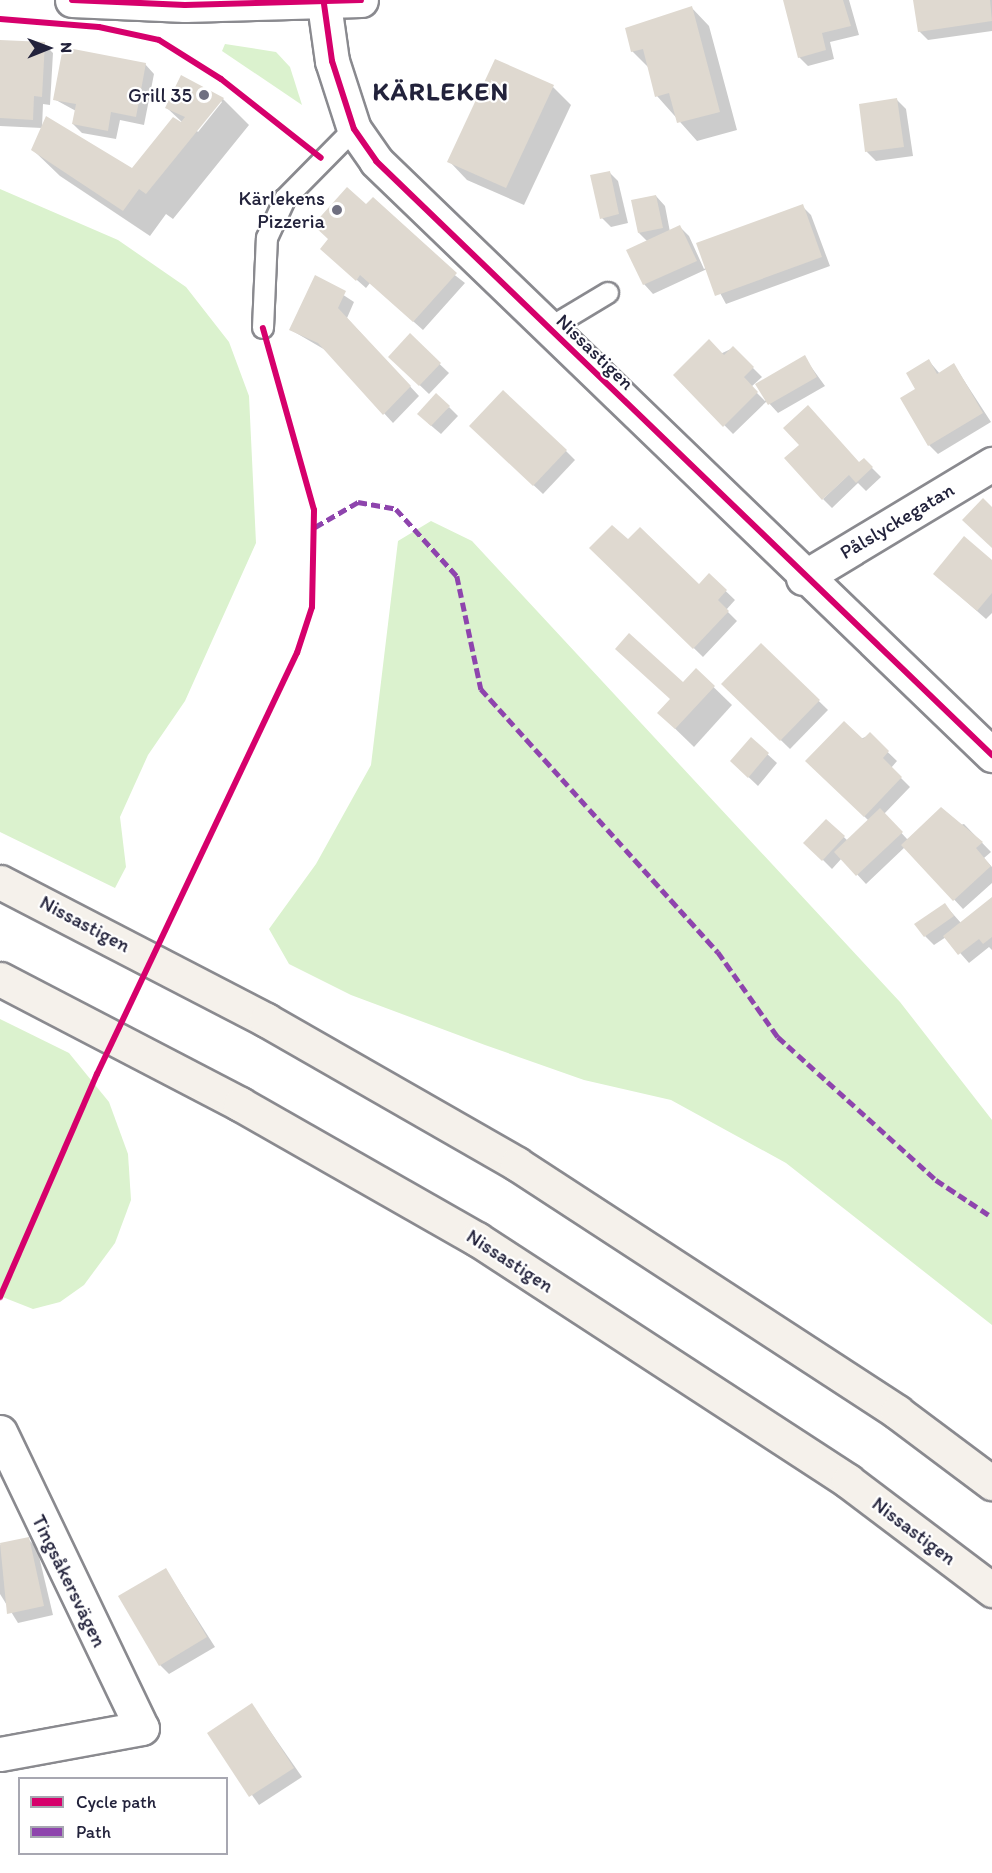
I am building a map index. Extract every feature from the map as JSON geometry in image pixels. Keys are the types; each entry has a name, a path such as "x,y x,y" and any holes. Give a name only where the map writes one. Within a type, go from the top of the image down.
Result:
{"highway":[{"name":"Nissastigen","path":"0,882 266,1020 517,1164 897,1412 992,1483"},
{"name":"Nissastigen","path":"0,979 240,1104 477,1239 848,1481 992,1590"}],"street":[{"path":"72,0 324,2 362,0"},
{"name":"Nissastigen","path":"324,2 332,60 354,129 376,161 803,578 992,755"},
{"name":"Pålslyckegatan","path":"803,578 992,464"},
{"name":"Tingsåkersvägen","path":"0,1432 142,1728 0,1754"}],"lane":[{"path":"263,328 267,238 285,200 354,129"},
{"path":"548,330 608,293"}],"green space":[{"path":"225,44 276,52 290,67 302,105 222,51"},
{"path":"0,189 118,240 186,287 229,342 249,396 256,543 185,701 148,755 120,817 126,867 115,888 0,832"},
{"path":"431,521 472,541 900,1002 992,1120 992,1325 786,1163 671,1100 584,1080 485,1045 351,995 289,964 269,929 316,864 371,765 398,541"},
{"path":"0,1019 69,1053 109,1102 128,1154 131,1200 115,1243 84,1285 60,1302 33,1309 0,1296"}],"building":[{"path":"783,0 843,0 851,26 822,33 826,50 798,58"},
{"path":"913,0 990,0 992,21 918,32"},
{"path":"692,6 720,112 677,123 669,93 655,97 643,49 631,52 625,28"},
{"path":"0,40 45,42 42,97 34,96 33,120 0,118"},
{"path":"63,47 146,63 136,117 111,112 108,131 72,124 76,104 53,100"},
{"path":"495,59 554,85 506,188 447,162"},
{"path":"181,75 224,98 146,194 139,189 123,211 31,150 46,116 132,168 173,117 181,122 185,117 165,108"},
{"path":"897,98 904,147 865,152 859,104"},
{"path":"610,171 619,214 600,219 590,175"},
{"path":"347,187 366,204 373,197 457,273 413,322 360,275 356,281 320,249 328,239 313,225"},
{"path":"656,195 663,228 638,233 631,200"},
{"path":"803,204 822,257 715,296 696,243"},
{"path":"680,225 697,261 643,285 626,250"},
{"path":"315,275 346,291 338,308 411,386 383,415 318,343 289,330"},
{"path":"410,333 441,363 419,386 388,357"},
{"path":"709,339 724,355 733,346 754,367 744,377 758,392 723,427 673,375"},
{"path":"805,355 817,377 768,405 755,384"},
{"path":"929,359 937,374 954,363 983,413 928,446 900,398 915,389 906,373"},
{"path":"503,390 567,450 533,486 469,426"},
{"path":"436,393 450,406 431,426 417,414"},
{"path":"808,405 859,462 864,458 873,467 856,483 849,475 822,500 784,458 799,445 783,428"},
{"path":"983,498 992,507 992,548 962,520"},
{"path":"612,525 628,539 640,527 699,584 709,573 727,590 718,600 729,611 693,649 589,548"},
{"path":"964,536 992,560 992,593 977,611 933,574"},
{"path":"629,633 683,682 696,668 715,686 675,729 657,713 670,699 615,649"},
{"path":"761,643 820,700 780,741 721,684"},
{"path":"844,721 863,739 870,732 889,751 883,758 902,777 864,817 805,761"},
{"path":"751,737 769,753 748,778 730,761"},
{"path":"941,807 983,842 976,848 991,866 953,901 901,845"},
{"path":"880,808 903,832 856,876 834,852"},
{"path":"826,819 845,836 822,861 803,843"},
{"path":"992,897 992,937 983,944 979,939 958,955 943,936"},
{"path":"945,903 954,916 924,937 914,924"},
{"path":"29,1537 44,1606 7,1614 0,1543"},
{"path":"166,1568 207,1637 159,1666 118,1596"},
{"path":"252,1703 294,1768 249,1797 207,1733"}],"marked path":[{"path":"315,527 358,502 396,509 457,576 481,689 718,952 778,1037 936,1180 992,1217"}],"cycle path":[{"path":"72,0 185,5 361,0"},
{"path":"324,4 332,61 354,129 376,161 992,755"},
{"path":"0,19 99,27 159,40 221,79 321,158"},
{"path":"0,1297 97,1074 297,653 312,607 314,510 263,328"}],"place":[{"name":"Grill 35","path":"204,95"},
{"name":"Kärlekens Pizzeria","path":"337,210"}],"district":[{"name":"KÄRLEKEN","path":"441,92"}]}
